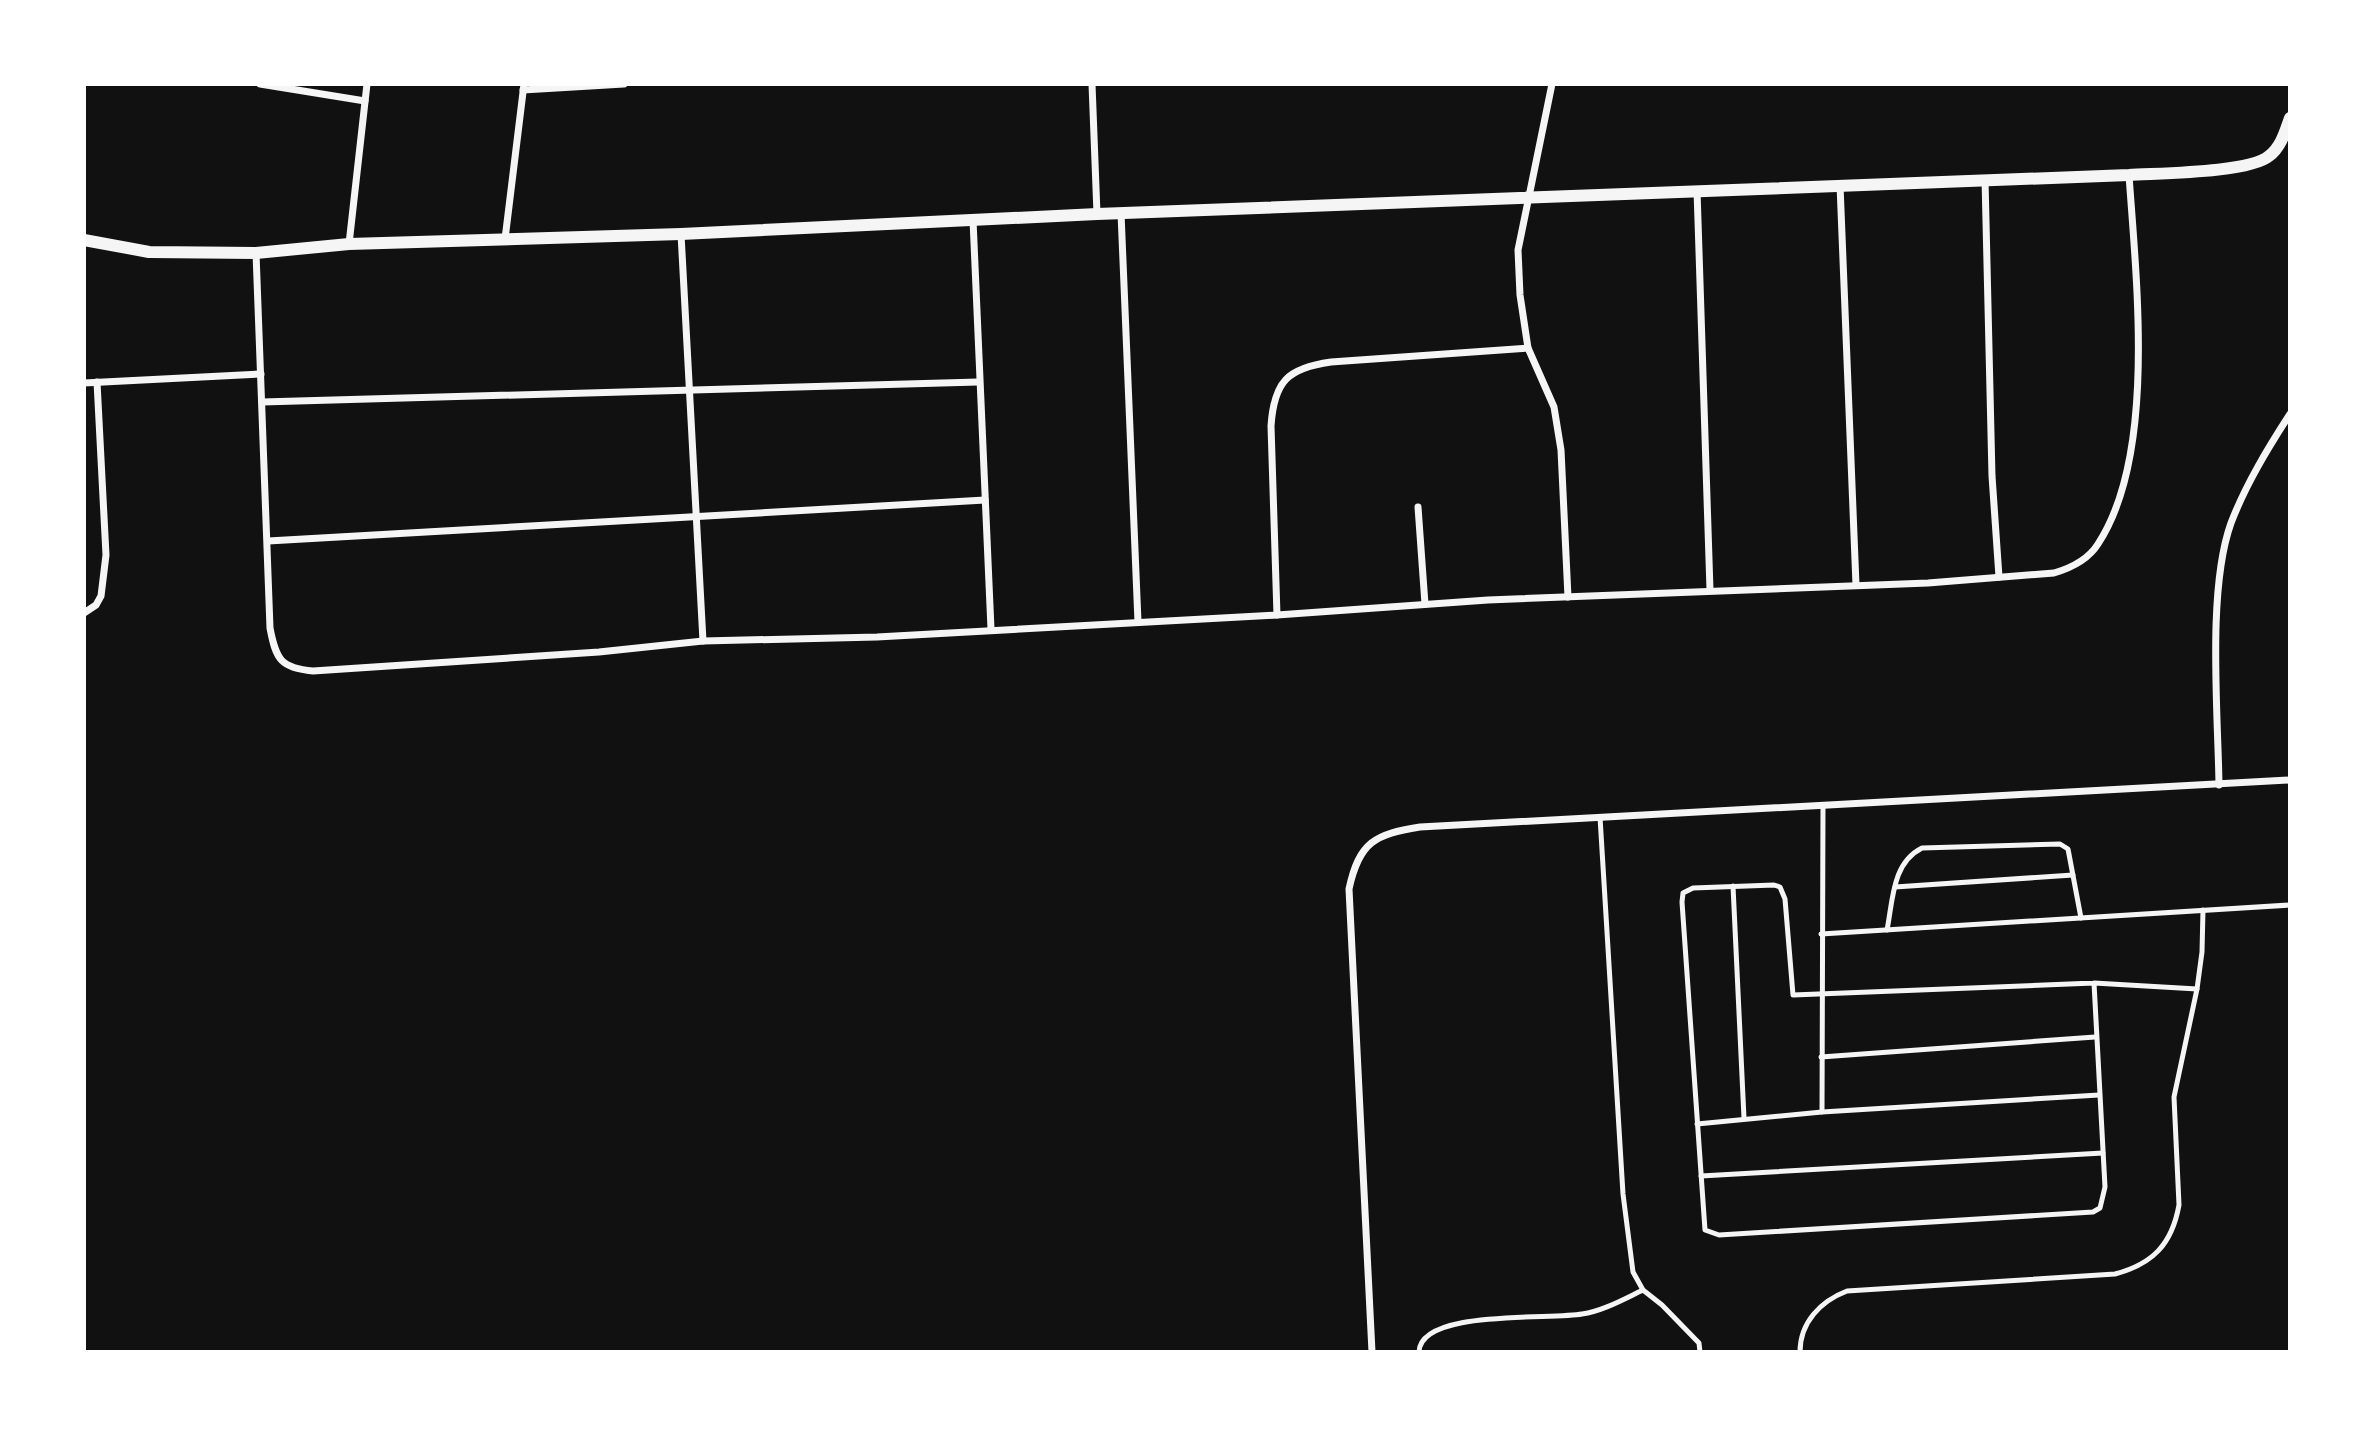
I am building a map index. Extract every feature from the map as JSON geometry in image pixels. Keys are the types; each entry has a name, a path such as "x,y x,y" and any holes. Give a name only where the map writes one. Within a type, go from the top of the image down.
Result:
{"street":[{"path":"260,84 365,101"},
{"path":"349,244 367,84"},
{"path":"505,239 523,87 624,84"},
{"path":"1092,84 1097,214"},
{"path":"1552,84 1518,250 1520,295 1528,348 1556,418 1561,450 1569,597"},
{"path":"84,240 149,252 256,253 349,244 681,234 973,219 2129,175 2236,167 2266,159 2280,144 2290,118"},
{"path":"256,253 273,647 281,661 289,667 313,671 599,652 703,641 877,637 1278,615 1424,604 1928,583 2037,575 2070,568 2098,544 2114,511 2134,430 2138,384 2129,175"},
{"path":"1985,179 1992,476 1999,577"},
{"path":"1840,184 1856,585"},
{"path":"1697,190 1710,590"},
{"path":"1121,213 1138,622"},
{"path":"973,219 978,382 991,629"},
{"path":"681,234 703,641"},
{"path":"1278,615 1271,426 1272,407 1285,379 1304,366 1331,362 1528,348"},
{"path":"84,383 261,374"},
{"path":"84,613 96,605 101,596 106,555 97,382"},
{"path":"262,402 978,382"},
{"path":"2219,785 2218,620 2221,563 2231,524 2245,491 2290,414"},
{"path":"268,541 985,500"},
{"path":"1418,507 1424,604"},
{"path":"1372,1352 1349,889 1355,864 1367,845 1377,837 1392,832 1600,817 2290,780"}],"lane":[{"path":"1822,1112 1823,805"},
{"path":"1600,817 1623,1194 1633,1272 1643,1290 1681,1323 1699,1343 1700,1352"},
{"path":"1887,930 1903,861 1922,848 2057,843 2068,849 2081,918"},
{"path":"1895,887 2073,875"},
{"path":"1733,886 1744,1118"},
{"path":"2094,983 2103,1153 2104,1196 2100,1208 2093,1212 1719,1235 1705,1230 1682,902 1683,893 1693,888 1780,887 1785,899 1791,994 2094,983 2197,989"},
{"path":"1821,934 2290,905"},
{"path":"1800,1352 1803,1331 1818,1307 1847,1291 2115,1274 2135,1269 2159,1255 2172,1231 2179,1205 2174,1097 2197,989 2202,952 2203,911"},
{"path":"1821,1057 2095,1037"},
{"path":"1697,1124 1822,1112 2099,1095"},
{"path":"1701,1176 2103,1153"},
{"path":"1419,1352 1424,1336 1432,1330 1455,1323 1584,1314 1643,1290"}]}
